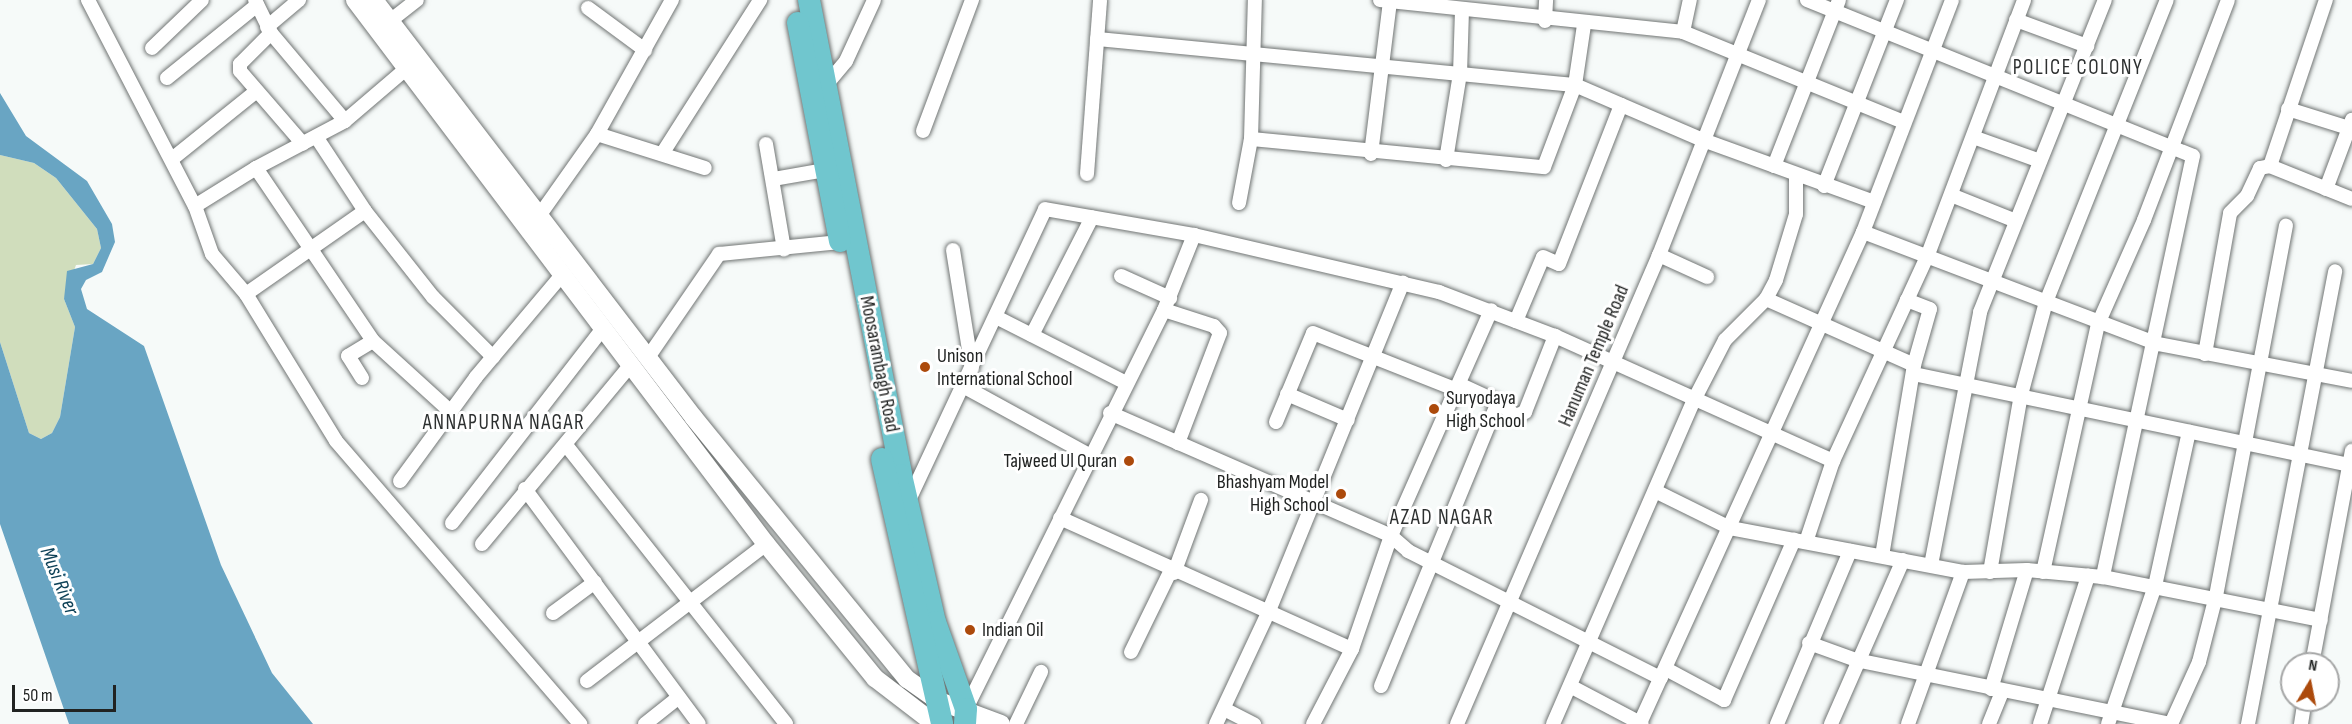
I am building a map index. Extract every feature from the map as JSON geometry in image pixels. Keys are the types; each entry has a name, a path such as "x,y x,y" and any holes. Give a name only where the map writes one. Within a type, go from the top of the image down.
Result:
{"main road":[{"name":"Moosarambagh Road","path":"794,0 896,533 939,701 942,724"},
{"name":"Moosarambagh Road","path":"808,0 907,504 934,622 966,716"}],"street":[{"path":"88,0 195,206 212,254 246,294 336,441 580,724"},
{"path":"152,48 202,0"},
{"path":"300,0 269,30 240,64 254,93 303,144"},
{"path":"355,0 603,328 629,367 766,544 875,678 935,724"},
{"path":"374,0 539,216 907,679 966,716 1001,724"},
{"path":"390,21 417,0"},
{"path":"539,216 597,134 672,0"},
{"path":"662,154 760,0"},
{"path":"826,85 846,61 874,0"},
{"path":"923,131 972,0"},
{"path":"1087,174 1100,0"},
{"path":"1239,203 1251,140 1255,0"},
{"path":"1545,21 1546,0"},
{"path":"1683,32 1690,0"},
{"name":"Hanuman Temple Road","path":"1457,724 1508,600 1659,255 1759,0"},
{"path":"1807,0 1837,5 1885,31 2064,105 2119,124 2193,156 2149,341 2103,578"},
{"path":"1824,186 1897,0"},
{"path":"1570,686 1641,723 1730,528 1769,435 1863,232 1931,49 1952,0"},
{"path":"1110,413 1391,536 1434,564 1508,600 1589,644 1724,700 1800,541 1833,461 1927,257 2024,0"},
{"path":"1931,565 1969,386 1980,312 2105,0"},
{"path":"1990,572 2021,395 2046,302 2167,0"},
{"path":"2043,572 2098,324 2228,0"},
{"path":"2270,166 2326,0"},
{"path":"1371,154 1381,66 1385,1 1545,21 1683,32 1735,57 1904,122"},
{"path":"167,78 256,3 269,30 345,121"},
{"path":"1774,166 1837,5"},
{"path":"588,8 645,50"},
{"path":"1446,159 1460,74 1462,10"},
{"path":"2016,20 2087,46"},
{"path":"1251,140 1371,154 1544,167 1575,85 1584,25"},
{"path":"1097,39 1575,85 1703,140 1824,186 1874,202"},
{"path":"195,206 256,168 317,138 345,121 407,68"},
{"path":"172,159 254,93"},
{"path":"1516,321 1544,257 1559,264 1621,105"},
{"path":"2288,109 2351,126 2326,189"},
{"path":"597,134 705,168"},
{"path":"1973,137 2040,161"},
{"path":"317,138 365,211 433,297 493,357"},
{"path":"766,144 774,179 783,249"},
{"path":"2205,354 2230,213 2247,196 2260,168 2270,166 2352,199"},
{"path":"256,168 309,254 373,341 450,411"},
{"path":"774,179 825,170"},
{"path":"1552,724 1589,644 1693,402 1725,340 1766,299 1796,214 1796,175"},
{"path":"1951,195 2016,220"},
{"path":"907,504 996,317 1044,209 1194,235 1402,282 1491,310 1555,336 1693,402 1833,461"},
{"path":"246,294 309,254 365,211"},
{"path":"1032,335 1092,217"},
{"path":"1809,644 1856,660 2049,700 2110,718 2171,724 2199,662 2216,596 2242,444 2286,226"},
{"path":"1863,232 2098,324 2149,341 2205,354 2352,381"},
{"path":"966,716 1110,413 1167,304 1194,235"},
{"path":"649,356 719,254 840,242"},
{"path":"953,250 972,368"},
{"path":"1659,255 1707,277"},
{"path":"2248,724 2296,455 2335,272"},
{"path":"400,481 450,411 562,275"},
{"path":"1121,276 1167,304 1214,326 1220,333 1178,443"},
{"path":"1216,724 1268,612 1311,502 1348,420 1402,282"},
{"path":"1766,299 1883,352 1914,369 1969,386 2349,465"},
{"path":"1882,556 1914,369 1930,309 1907,300"},
{"path":"1739,304 1753,311"},
{"path":"1313,724 1352,648 1391,536 1491,310"},
{"path":"996,317 1126,383"},
{"path":"452,523 603,328"},
{"path":"1276,422 1313,333 1373,358 1498,402 1516,416 1526,412 1555,336"},
{"path":"362,378 348,356 373,341"},
{"path":"482,544 525,489 566,445 629,367"},
{"path":"963,386 1091,456"},
{"path":"1287,394 1348,420"},
{"path":"1381,686 1434,564 1498,402"},
{"path":"2110,718 2155,586 2189,432"},
{"path":"566,445 694,604 786,724"},
{"path":"2314,652 2348,501 2349,465 2352,451"},
{"path":"525,489 699,724"},
{"path":"1655,491 1730,528 1963,572 2026,570 2155,586 2216,596 2321,620"},
{"path":"1131,652 1172,572 1201,500"},
{"path":"1060,518 1172,572 1352,648"},
{"path":"587,681 694,604 766,544"},
{"path":"1777,724 1850,551"},
{"path":"1831,724 1856,660 1903,560"},
{"path":"1989,724 2026,570"},
{"path":"1908,724 1929,675 1963,572"},
{"path":"2040,724 2088,576"},
{"path":"553,613 595,582"},
{"path":"1016,724 1041,672"},
{"path":"645,724 679,697"},
{"path":"1224,709 1254,724"}],"green space":[{"path":"0,155 34,163 56,178 97,229 101,248 93,264 76,265 64,299 75,327 60,417 52,433 41,439 29,433 0,342"}],"water":[{"name":"Musi River","path":"0,93 26,136 87,181 112,224 115,242 102,272 86,280 81,289 87,309 144,346 221,565 272,673 313,724 69,724 0,524 0,342 29,433 41,439 52,433 60,417 75,327 64,299 67,271 93,264 101,248 97,229 56,178 34,163 0,155"}],"place":[{"name":"Unison International School","path":"925,367"},
{"name":"Suryodaya High School","path":"1434,409"},
{"name":"Tajweed Ul Quran","path":"1129,461"},
{"name":"Bhashyam Model High School","path":"1341,494"},
{"name":"Indian Oil","path":"970,630"}],"district":[{"name":"POLICE COLONY","path":"2078,68"},
{"name":"ANNAPURNA NAGAR","path":"504,423"},
{"name":"AZAD NAGAR","path":"1442,518"}]}
